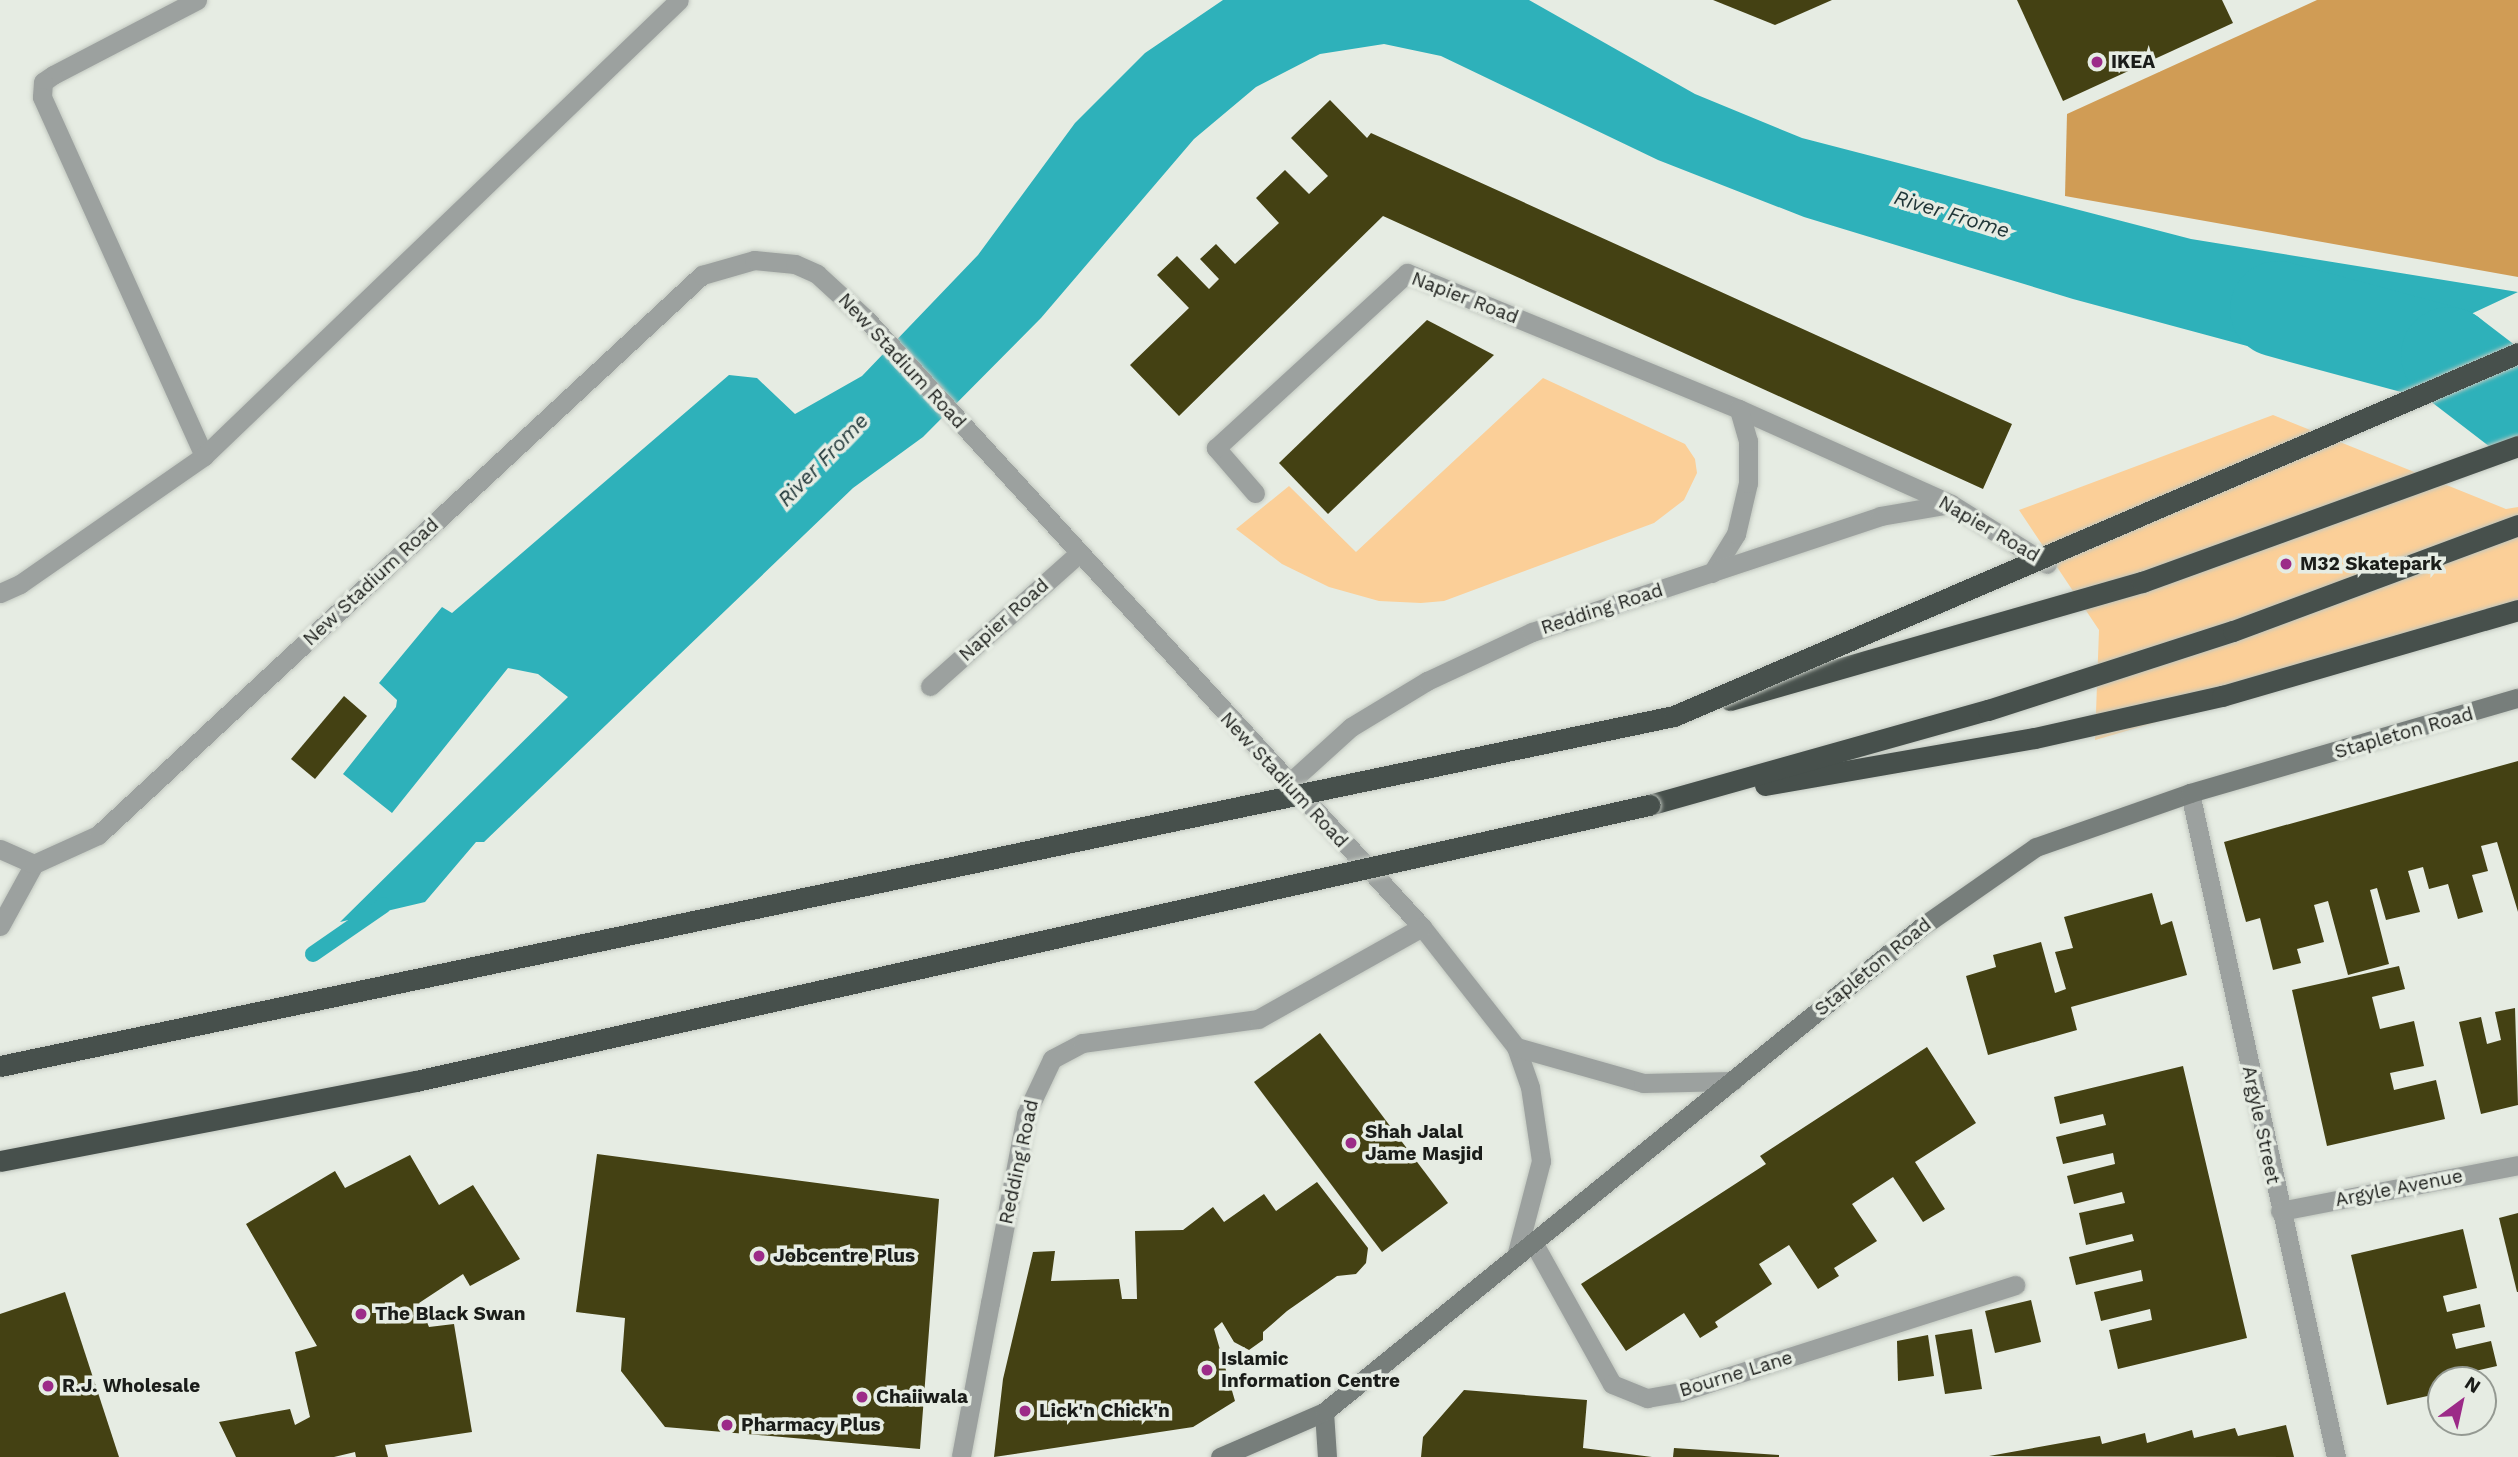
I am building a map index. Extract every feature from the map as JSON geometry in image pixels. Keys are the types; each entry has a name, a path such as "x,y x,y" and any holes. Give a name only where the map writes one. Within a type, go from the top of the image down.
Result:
{"highway":[{"path":"1674,716 2518,353"},
{"path":"0,1066 1674,716 2142,582 2518,446"},
{"path":"1649,805 2027,698 2233,631 2518,525"},
{"path":"0,1161 416,1081 1649,805 2075,729 2222,696 2518,610"}],"main road":[{"name":"Stapleton Road","path":"1220,1457 1324,1412 1924,925 2036,847 2190,793 2518,698"},
{"path":"1324,1412 1327,1457"}],"street":[{"path":"197,0 53,75 43,82 42,97 204,456"},
{"path":"0,593 20,583 204,456 679,0"},
{"name":"New Stadium Road","path":"34,864 99,835 702,275 746,261 795,264 817,274 867,320 1287,785 1422,926 1516,1047 1530,1087 1541,1161 1516,1256"},
{"name":"Napier Road","path":"1255,493 1216,448 1407,273 1739,410 1951,504 2047,564"},
{"path":"1712,573 1736,534 1748,483 1748,441 1739,410"},
{"name":"Redding Road","path":"1287,785 1351,727 1427,681 1532,632 1880,516 1951,504"},
{"name":"Napier Road","path":"930,686 1078,554"},
{"name":"Argyle Street","path":"2190,793 2336,1457"},
{"path":"0,849 34,864 0,926"},
{"name":"Redding Road","path":"961,1456 1026,1114 1052,1059 1082,1042 1258,1019 1422,926"},
{"path":"1516,1047 1643,1083 1733,1082"},
{"name":"Argyle Avenue","path":"2280,1212 2518,1166"},
{"name":"Bourne Lane","path":"1533,1242 1612,1384 1647,1398 1680,1392 2015,1285"}],"shaded area":[{"path":"2317,0 2518,0 2518,277 2065,196 2067,114"},
{"path":"1543,378 1685,444 1695,459 1697,473 1684,500 1654,523 1444,601 1421,603 1379,601 1329,587 1282,564 1236,529 1289,486 1356,552"},
{"name":"M32 Skatepark","path":"2273,415 2506,509 2518,507 2518,617 2095,740 2099,630 2019,510"}],"water":[{"path":"1223,0 1529,0 1695,94 1802,138 2191,239 2518,292 2349,371 2336,370 2073,299 1804,217 1658,160 1441,56 1384,44 1320,54 1256,87 1194,139 1041,318 923,437 853,488 484,842 476,842 425,902 340,922 568,697 538,674 508,668 392,813 343,774 396,707 397,700 379,683 442,607 452,613 729,375 757,378 795,414 862,376 978,255 1075,123 1145,53"}],"building":[{"path":"1713,0 1832,0 1775,25"},
{"name":"IKEA","path":"2017,0 2222,0 2233,23 2063,101"},
{"path":"1330,100 1367,138 1371,133 2012,424 1983,489 1383,216 1179,416 1130,365 1189,308 1157,275 1177,256 1209,289 1219,279 1200,259 1216,244 1235,264 1279,223 1256,198 1285,170 1309,194 1328,176 1291,138"},
{"path":"1427,320 1494,355 1328,514 1279,463"},
{"path":"344,696 367,716 315,779 291,759"},
{"path":"2518,761 2518,912 2497,842 2481,846 2488,871 2472,875 2483,912 2458,919 2448,884 2429,889 2423,867 2408,871 2420,912 2386,920 2377,888 2370,890 2389,964 2348,975 2328,901 2314,905 2324,942 2297,949 2301,963 2273,970 2260,918 2246,922 2224,842"},
{"path":"2152,893 2161,925 2172,921 2187,975 2071,1007 2077,1030 1988,1055 1966,976 1996,967 1993,955 2041,942 2055,993 2066,989 2055,952 2073,948 2064,917"},
{"path":"2399,966 2405,989 2372,997 2380,1029 2414,1021 2424,1066 2390,1073 2394,1090 2436,1080 2445,1119 2327,1146 2292,990"},
{"path":"2515,1008 2518,1105 2481,1114 2459,1022 2481,1017 2487,1044 2501,1040 2495,1012"},
{"name":"Shah Jalal Jame Masjid","path":"1320,1033 1448,1203 1382,1252 1254,1082"},
{"path":"1927,1047 1976,1123 1915,1162 1945,1209 1923,1222 1893,1177 1852,1204 1877,1241 1834,1268 1839,1276 1818,1289 1789,1245 1759,1264 1772,1284 1715,1322 1718,1327 1700,1338 1684,1313 1626,1351 1581,1284 1766,1164 1760,1156"},
{"path":"2183,1066 2247,1338 2118,1369 2109,1330 2152,1320 2150,1309 2101,1321 2094,1292 2143,1281 2141,1270 2076,1285 2069,1257 2134,1241 2132,1234 2086,1245 2079,1213 2125,1203 2122,1192 2074,1204 2067,1176 2115,1164 2113,1153 2063,1164 2056,1137 2106,1125 2103,1114 2060,1124 2054,1097"},
{"name":"Jobcentre Plus","path":"597,1154 939,1199 920,1449 665,1427 621,1371 625,1318 576,1312"},
{"name":"The Black Swan","path":"410,1155 439,1205 473,1185 520,1259 470,1286 463,1274 419,1303 429,1327 454,1324 472,1432 385,1445 388,1457 356,1457 355,1452 334,1457 236,1457 219,1422 290,1409 295,1425 310,1417 295,1352 317,1346 246,1224 335,1171 345,1188"},
{"path":"1317,1182 1368,1248 1366,1263 1356,1274 1337,1276 1287,1311 1263,1332 1263,1340 1249,1350 1234,1342 1222,1322 1214,1329 1235,1401 1193,1427 994,1457 1003,1379 1033,1252 1055,1251 1051,1281 1119,1279 1122,1299 1137,1299 1135,1231 1183,1230 1213,1207 1224,1222 1264,1194 1276,1211"},
{"path":"2518,1213 2518,1292 2517,1292 2499,1218"},
{"path":"2463,1229 2477,1288 2443,1296 2447,1312 2480,1304 2485,1327 2452,1334 2456,1349 2491,1341 2497,1366 2427,1366 2427,1396 2387,1405 2351,1255"},
{"name":"R.J. Wholesale","path":"65,1292 119,1457 0,1457 0,1314"},
{"path":"2031,1300 2041,1342 1995,1353 1985,1311"},
{"path":"1972,1329 1982,1389 1945,1394 1935,1335"},
{"path":"1928,1335 1934,1376 1898,1381 1897,1341"},
{"path":"1464,1390 1587,1400 1583,1448 1652,1457 1421,1457 1423,1437"},
{"path":"2286,1425 2294,1457 1989,1456 2100,1436 2102,1444 2145,1433 2147,1443 2192,1430 2194,1438 2235,1428 2238,1436"},
{"path":"1674,1448 1779,1455 1779,1457 1673,1457"}],"waterway":[{"name":"River Frome","path":"2278,309 2449,355 2518,408"},
{"name":"River Frome","path":"313,954 384,905"}],"place":[{"name":"IKEA","path":"2097,62"},
{"name":"M32 Skatepark","path":"2286,564"},
{"name":"Shah Jalal Jame Masjid","path":"1351,1143"},
{"name":"Jobcentre Plus","path":"759,1256"},
{"name":"The Black Swan","path":"361,1314"},
{"name":"Islamic Information Centre","path":"1207,1370"},
{"name":"R.J. Wholesale","path":"48,1386"},
{"name":"Chaiiwala","path":"862,1397"},
{"name":"Lick'n Chick'n","path":"1025,1411"},
{"name":"Pharmacy Plus","path":"727,1425"}]}
